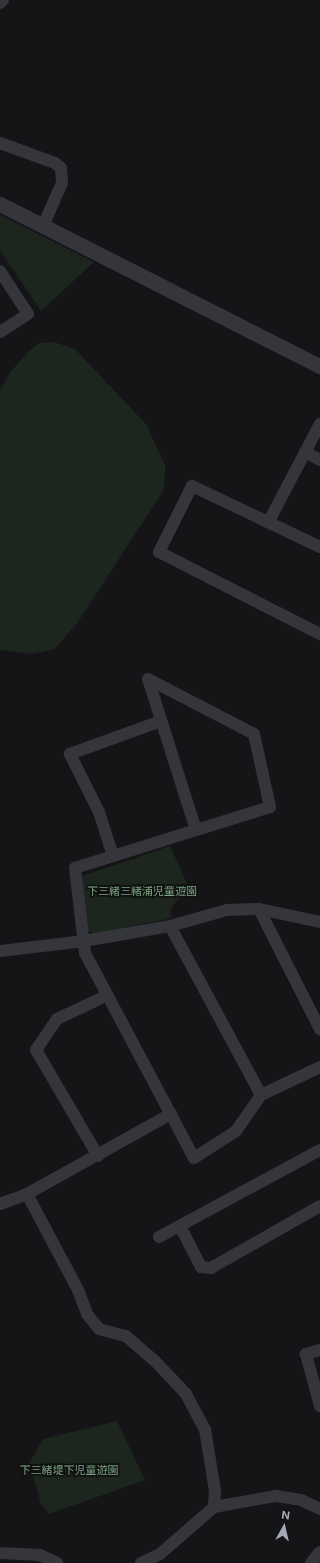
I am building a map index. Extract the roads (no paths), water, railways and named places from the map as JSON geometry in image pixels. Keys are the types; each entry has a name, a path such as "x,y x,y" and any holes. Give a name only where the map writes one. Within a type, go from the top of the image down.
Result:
{"street":[{"path":"0,3 3,0"},
{"path":"0,143 56,163 61,168 62,183 43,226"},
{"path":"0,204 320,366"},
{"path":"0,271 28,314 0,332"},
{"path":"269,521 320,424"},
{"path":"305,452 320,460"},
{"path":"320,547 269,521 192,486 159,552 320,634"},
{"path":"196,830 148,679 254,734 270,807 75,868 85,953 194,1158 236,1132 261,1096 320,1067"},
{"path":"113,856 99,812 70,754 161,721"},
{"path":"0,951 84,941 170,926 227,910 259,909 320,922"},
{"path":"259,909 320,1029"},
{"path":"170,926 261,1096"},
{"path":"98,1156 36,1050 57,1019 108,995"},
{"path":"0,1204 27,1194 98,1156 171,1114"},
{"path":"159,1237 320,1150"},
{"path":"27,1194 78,1290 87,1314 99,1329 126,1336 154,1360 186,1394 205,1429 215,1491 214,1507"},
{"path":"180,1226 201,1267 211,1268 320,1206"},
{"path":"320,1350 306,1354 320,1406"},
{"path":"141,1563 160,1554 214,1507 276,1496 301,1500 320,1509"},
{"path":"311,1563 320,1552"},
{"path":"0,1553 40,1555 57,1563"}],"park label":[{"name":"下三緒三緒浦児童遊園","path":"142,891"},
{"name":"下三緒堤下児童遊園","path":"69,1470"}]}
